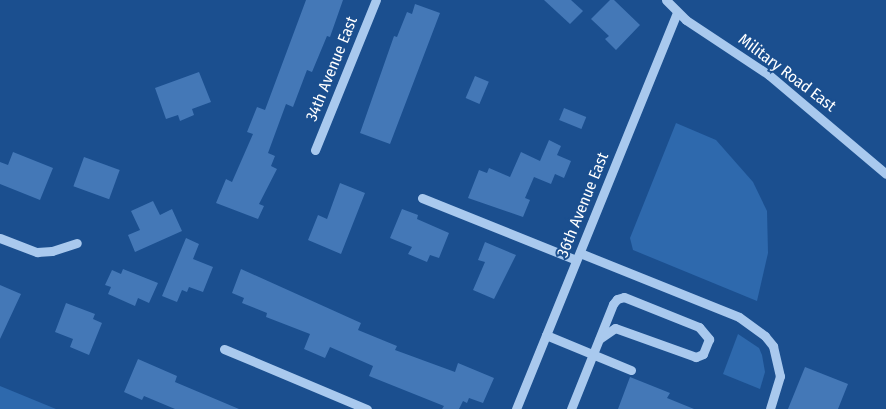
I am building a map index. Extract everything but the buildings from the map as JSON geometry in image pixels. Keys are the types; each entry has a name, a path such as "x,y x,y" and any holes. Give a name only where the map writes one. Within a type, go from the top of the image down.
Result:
{"street":[{"name":"34th Avenue East","path":"315,150 376,0"},
{"name":"Military Road East","path":"666,0 677,12 769,75 886,174"},
{"name":"36th Avenue East","path":"516,409 677,12"},
{"path":"422,198 739,317 765,336 773,346 780,376 770,409"},
{"path":"0,238 37,252 52,251 77,243"},
{"path":"571,409 599,339 613,304 624,297 698,327 709,339 703,354 696,357 615,328 599,339"},
{"path":"546,335 631,370"},
{"path":"224,349 367,409"}],"shaded area":[{"path":"676,123 716,140 753,182 767,211 768,253 757,301 633,250 630,238"},
{"path":"738,334 759,348 762,355 765,372 760,389 723,374"},
{"path":"0,386 56,409 0,409"}]}
